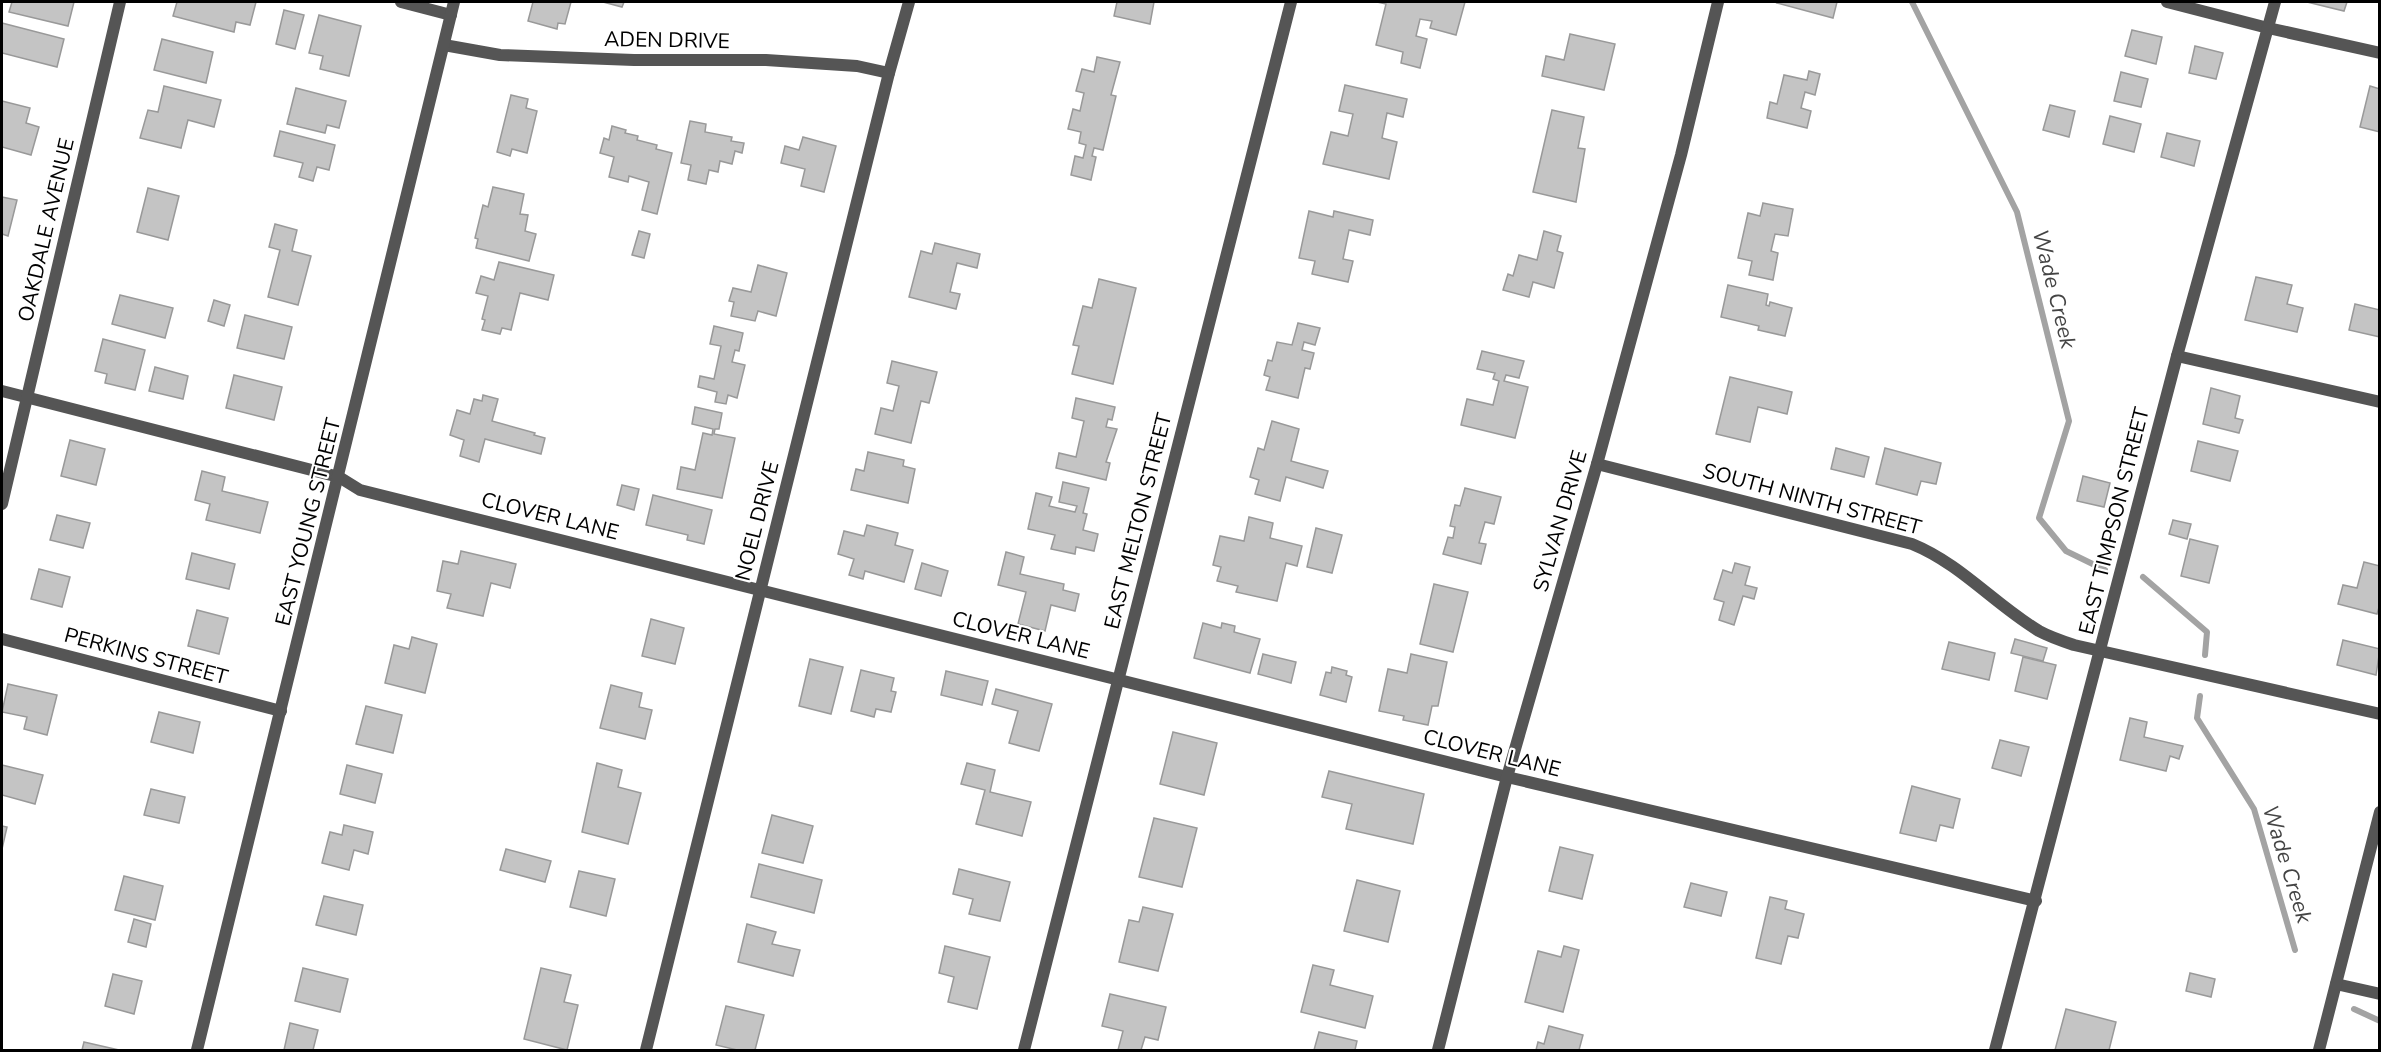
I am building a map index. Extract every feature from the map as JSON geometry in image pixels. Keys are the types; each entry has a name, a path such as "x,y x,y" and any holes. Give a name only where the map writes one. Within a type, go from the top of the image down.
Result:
{"street":[{"name":"OAKDALE AVENUE","path":"2,504 120,2"},
{"path":"401,2 451,15"},
{"name":"EAST YOUNG STREET","path":"197,1050 454,2"},
{"name":"NOEL DRIVE","path":"646,1050 889,73 909,2"},
{"name":"EAST MELTON STREET","path":"1024,1050 1117,679 1292,2"},
{"name":"SYLVAN DRIVE","path":"1438,1050 1507,777 1597,464 1681,155 1718,2"},
{"path":"2167,2 2379,53"},
{"name":"EAST TIMPSON STREET","path":"1995,1050 2036,901 2177,356 2275,2"},
{"name":"ADEN DRIVE","path":"444,45 500,55 634,60 766,60 857,66 889,73"},
{"path":"2177,356 2379,402"},
{"name":"CLOVER LANE","path":"2,391 339,477 360,490 1507,777 2036,901"},
{"name":"SOUTH NINTH STREET","path":"1597,464 1912,544 1933,552 1955,566 2040,632 2074,645 2379,714"},
{"name":"PERKINS STREET","path":"2,639 281,711"},
{"path":"2319,1050 2379,812"},
{"path":"2336,984 2379,994"}],"building":[{"path":"12,2 74,2 68,26 9,12"},
{"path":"177,2 256,2 250,25 236,22 234,32 173,16"},
{"path":"533,2 571,2 565,24 558,23 557,29 528,21"},
{"path":"603,2 624,2 622,7"},
{"path":"1117,2 1154,2 1150,24 1114,16"},
{"path":"1377,2 1465,2 1456,35 1430,28 1432,21 1420,19 1416,36 1427,39 1420,68 1401,63 1403,52 1376,45 1386,4"},
{"path":"1778,2 1837,2 1833,18"},
{"path":"2307,2 2347,2 2344,11"},
{"path":"284,10 304,15 295,49 276,44"},
{"path":"319,15 361,26 349,76 320,69 323,56 309,53"},
{"path":"2,23 64,39 57,67 2,53"},
{"path":"2132,30 2162,37 2156,64 2125,56"},
{"path":"1570,34 1615,44 1604,90 1542,76 1546,56 1564,60"},
{"path":"162,39 213,52 206,83 154,70"},
{"path":"2195,46 2223,53 2216,79 2189,73"},
{"path":"1097,57 1120,62 1111,95 1116,96 1103,150 1094,148 1092,156 1096,157 1091,180 1071,175 1075,156 1083,158 1086,145 1079,143 1081,132 1068,129 1073,109 1080,111 1084,93 1076,91 1082,69 1094,72"},
{"path":"1809,71 1820,74 1815,95 1805,92 1801,108 1811,111 1807,128 1767,118 1770,102 1777,104 1784,75 1807,80"},
{"path":"2121,72 2148,79 2141,107 2114,101"},
{"path":"1345,85 1407,99 1403,117 1387,113 1382,138 1397,142 1389,179 1323,164 1331,132 1348,136 1353,114 1339,111"},
{"path":"164,86 221,100 214,127 188,120 181,148 140,138 148,110 158,112"},
{"path":"2370,86 2380,89 2380,132 2360,127"},
{"path":"296,88 346,101 339,128 327,125 325,133 287,124"},
{"path":"511,95 528,99 526,108 537,111 527,153 512,149 510,156 497,152"},
{"path":"2,101 30,108 26,123 39,127 31,155 2,147"},
{"path":"2050,105 2075,111 2069,137 2043,130"},
{"path":"1552,110 1584,117 1578,148 1585,149 1576,202 1533,192"},
{"path":"2110,116 2141,124 2134,152 2103,144"},
{"path":"690,121 706,124 705,132 732,137 731,141 744,143 742,153 735,151 732,164 720,161 718,172 709,170 706,184 688,180 691,165 681,163"},
{"path":"612,126 626,130 625,133 638,136 637,140 657,145 656,149 672,153 657,214 642,210 649,182 629,176 628,182 609,177 614,157 600,153 604,138 609,140"},
{"path":"280,131 335,145 329,170 317,167 313,181 299,177 303,163 274,156"},
{"path":"2167,133 2200,141 2194,166 2161,157"},
{"path":"803,137 836,146 824,192 801,186 805,169 781,163 785,146 799,150"},
{"path":"493,187 524,194 520,214 528,215 525,231 536,234 529,261 476,248 478,239 475,238 483,205 488,207"},
{"path":"148,188 179,196 168,240 137,232"},
{"path":"2,197 17,200 8,236 2,234"},
{"path":"1763,203 1793,209 1788,236 1775,234 1771,251 1778,253 1773,280 1749,275 1752,261 1738,258 1748,213 1760,216"},
{"path":"1309,211 1333,217 1334,211 1373,220 1370,235 1349,230 1343,259 1353,261 1348,282 1312,274 1315,261 1299,258"},
{"path":"275,224 297,230 292,251 311,256 298,305 268,297 280,250 269,247"},
{"path":"639,231 650,234 644,258 632,255"},
{"path":"1544,231 1561,236 1557,251 1563,253 1554,288 1533,282 1529,297 1503,290 1508,274 1513,276 1519,255 1537,260"},
{"path":"935,243 980,254 977,268 957,263 950,292 960,294 956,309 909,297 921,251 932,254"},
{"path":"499,262 554,275 548,300 520,293 511,330 502,328 500,334 482,330 485,320 482,319 488,296 476,293 481,276 494,280"},
{"path":"758,265 787,273 776,316 758,311 755,321 731,316 734,302 729,301 733,288 751,292"},
{"path":"2256,277 2292,285 2287,304 2303,308 2297,332 2245,320"},
{"path":"1099,279 1136,288 1113,384 1072,374 1079,346 1073,345 1083,306 1092,308"},
{"path":"1728,285 1768,294 1766,305 1769,306 1770,302 1792,308 1785,336 1758,330 1759,326 1721,317"},
{"path":"120,295 173,308 165,338 112,324"},
{"path":"214,300 230,305 224,326 208,321"},
{"path":"2355,304 2380,310 2380,337 2349,330"},
{"path":"245,315 292,327 284,359 237,348"},
{"path":"1298,323 1320,328 1315,345 1304,342 1302,350 1314,353 1310,369 1305,368 1298,398 1266,390 1270,377 1264,375 1268,360 1272,361 1277,342 1292,345"},
{"path":"714,326 743,333 739,351 735,350 732,362 745,365 737,398 728,395 726,404 715,402 717,392 698,387 700,376 714,379 721,346 710,344"},
{"path":"103,339 145,350 135,390 105,383 107,374 95,371"},
{"path":"1482,351 1524,361 1519,378 1506,375 1504,381 1528,387 1515,438 1461,425 1467,399 1493,405 1499,381 1493,379 1495,373 1477,369"},
{"path":"892,361 937,372 929,403 921,401 911,443 875,434 881,408 893,411 899,386 887,383"},
{"path":"155,367 188,376 183,399 149,391"},
{"path":"234,375 282,387 274,420 226,408"},
{"path":"1730,377 1792,392 1787,414 1758,407 1750,442 1716,434"},
{"path":"2211,388 2240,396 2235,418 2243,420 2239,433 2203,424"},
{"path":"483,395 498,399 492,421 545,438 541,454 485,439 479,462 460,456 464,440 450,435 457,410 470,414 474,399 482,401"},
{"path":"1076,398 1115,407 1112,420 1108,419 1106,427 1117,429 1106,462 1110,463 1106,480 1056,468 1059,453 1076,457 1084,421 1072,418"},
{"path":"695,407 722,413 719,429 715,429 714,434 735,438 722,498 677,489 681,467 695,470 703,433 712,435 713,429 692,424"},
{"path":"1272,421 1299,429 1291,461 1328,471 1323,488 1286,477 1280,501 1255,494 1259,480 1250,477 1258,448 1264,450"},
{"path":"70,440 105,449 96,485 61,476"},
{"path":"2198,441 2238,451 2230,481 2191,471"},
{"path":"1836,448 1869,457 1864,477 1831,469"},
{"path":"1885,448 1941,463 1936,484 1921,481 1917,495 1876,484"},
{"path":"868,452 904,460 903,466 915,469 908,503 851,490 856,469 864,471"},
{"path":"202,471 225,477 222,491 268,502 260,533 206,520 210,504 195,500"},
{"path":"2083,476 2110,483 2104,507 2077,501"},
{"path":"1063,482 1089,488 1083,513 1087,514 1083,530 1098,534 1094,551 1076,547 1075,554 1051,549 1055,535 1028,529 1036,493 1052,497 1049,506 1075,512 1077,506 1059,502"},
{"path":"622,485 639,489 634,510 617,505"},
{"path":"1465,488 1501,497 1494,524 1485,522 1479,543 1486,544 1481,564 1443,554 1448,537 1453,538 1455,527 1450,526 1455,505 1460,506"},
{"path":"653,495 712,510 704,544 687,540 688,535 646,525"},
{"path":"57,515 90,523 83,548 50,540"},
{"path":"1249,517 1273,523 1270,538 1302,546 1297,566 1286,563 1277,601 1236,592 1238,586 1217,581 1221,567 1213,565 1220,536 1244,541"},
{"path":"2173,520 2191,524 2187,539 2169,534"},
{"path":"867,525 898,533 895,545 913,550 904,582 865,571 863,579 849,575 854,559 838,554 844,531 864,536"},
{"path":"1316,528 1342,535 1332,573 1307,567"},
{"path":"2190,539 2218,546 2209,583 2181,576"},
{"path":"461,551 516,564 510,588 491,583 483,616 447,608 451,594 437,591 443,561 458,564"},
{"path":"1006,552 1024,557 1020,574 1064,584 1063,590 1079,594 1075,611 1051,605 1045,631 1018,624 1026,592 998,585"},
{"path":"192,553 235,564 229,589 186,579"},
{"path":"2364,562 2380,566 2380,604 2377,614 2338,604 2343,585 2357,588"},
{"path":"922,563 948,571 941,596 915,589"},
{"path":"1735,563 1750,567 1745,585 1757,588 1754,599 1743,596 1734,625 1719,620 1724,602 1714,599 1723,570 1732,573"},
{"path":"39,569 70,577 62,607 31,599"},
{"path":"1434,584 1468,592 1453,652 1420,644"},
{"path":"197,610 228,618 219,654 188,646"},
{"path":"651,619 684,628 675,664 642,656"},
{"path":"1203,623 1221,628 1222,623 1235,626 1234,632 1260,639 1250,673 1194,658"},
{"path":"412,637 437,644 425,693 385,683 394,645 409,649"},
{"path":"2015,639 2047,648 2043,661 2011,653"},
{"path":"2343,640 2380,649 2376,675 2337,665"},
{"path":"1949,642 1995,653 1989,680 1942,669"},
{"path":"1263,654 1296,662 1291,683 1258,674"},
{"path":"1411,654 1447,662 1438,706 1432,706 1428,725 1403,720 1404,716 1379,711 1388,669 1407,673"},
{"path":"2023,657 2056,665 2047,699 2015,691"},
{"path":"810,659 843,667 831,714 799,706"},
{"path":"1332,667 1347,671 1346,675 1352,677 1346,702 1320,695 1326,672 1331,673"},
{"path":"861,670 894,678 891,691 896,692 891,712 876,709 874,717 851,711"},
{"path":"946,671 988,681 982,705 941,695"},
{"path":"8,684 57,695 47,735 24,729 27,717 2,712"},
{"path":"611,685 642,693 639,707 652,710 645,739 600,728"},
{"path":"996,689 1052,704 1039,751 1009,743 1018,711 992,704"},
{"path":"366,706 402,715 393,753 356,744"},
{"path":"159,712 200,722 193,753 151,742"},
{"path":"2130,718 2147,722 2144,737 2183,746 2179,759 2170,756 2166,771 2120,760"},
{"path":"1173,732 1217,743 1204,795 1160,784"},
{"path":"2000,740 2029,747 2021,776 1992,768"},
{"path":"597,763 622,770 618,787 641,793 628,844 582,832"},
{"path":"967,763 995,770 990,792 1031,802 1022,836 976,824 985,790 961,784"},
{"path":"2,765 43,775 35,804 2,795"},
{"path":"347,765 382,774 375,803 340,794"},
{"path":"1329,771 1424,794 1413,844 1346,829 1352,804 1322,797"},
{"path":"1912,786 1960,799 1953,828 1940,825 1936,841 1900,833"},
{"path":"151,789 185,797 179,823 144,815"},
{"path":"772,815 813,826 803,863 762,853"},
{"path":"1154,818 1197,828 1182,887 1139,877"},
{"path":"344,825 373,832 368,854 354,850 349,870 322,863 330,832 342,835"},
{"path":"2,826 7,827 2,849"},
{"path":"1560,847 1593,855 1582,899 1549,891"},
{"path":"506,849 551,861 545,882 500,870"},
{"path":"759,864 822,880 814,913 751,897"},
{"path":"959,869 1010,882 1000,921 969,914 973,899 953,894"},
{"path":"579,871 615,879 606,916 570,907"},
{"path":"124,876 163,886 155,920 115,910"},
{"path":"1357,880 1400,891 1388,942 1344,931"},
{"path":"1691,883 1727,892 1721,916 1684,907"},
{"path":"324,896 363,905 356,935 316,925"},
{"path":"1770,897 1787,901 1785,909 1804,914 1798,938 1788,936 1781,964 1756,958"},
{"path":"1143,907 1173,914 1158,971 1119,962 1129,920 1139,922"},
{"path":"134,919 151,924 146,947 128,942"},
{"path":"747,924 776,932 772,944 800,950 793,976 738,962"},
{"path":"945,946 990,957 977,1009 948,1002 954,977 939,973"},
{"path":"1564,946 1579,950 1563,1012 1525,1002 1538,951 1561,957"},
{"path":"1313,965 1334,970 1330,985 1373,996 1365,1028 1301,1012"},
{"path":"303,968 348,979 340,1012 295,1001"},
{"path":"541,968 571,975 564,1002 578,1005 567,1050 524,1039"},
{"path":"2190,973 2215,979 2211,997 2186,991"},
{"path":"113,974 142,981 134,1014 105,1006"},
{"path":"1110,994 1166,1007 1158,1040 1145,1037 1141,1050 1118,1050 1123,1031 1102,1026"},
{"path":"726,1006 764,1015 755,1050 737,1050 716,1045"},
{"path":"2066,1009 2116,1022 2109,1050 2055,1050"},
{"path":"290,1023 318,1030 313,1050 284,1050"},
{"path":"1549,1026 1583,1035 1579,1050 1536,1050 1538,1042 1544,1044"},
{"path":"1319,1032 1357,1041 1355,1050 1314,1050"},
{"path":"84,1042 119,1050 82,1050"}],"waterway":[{"name":"Wade Creek","path":"1912,2 2017,212 2069,421 2039,518 2066,551 2105,570"},
{"name":"Wade Creek","path":"2143,577 2207,632 2205,655"},
{"name":"Wade Creek","path":"2200,696 2197,718 2254,809 2295,950"},
{"name":"Wade Creek","path":"2354,1009 2380,1021"}]}
